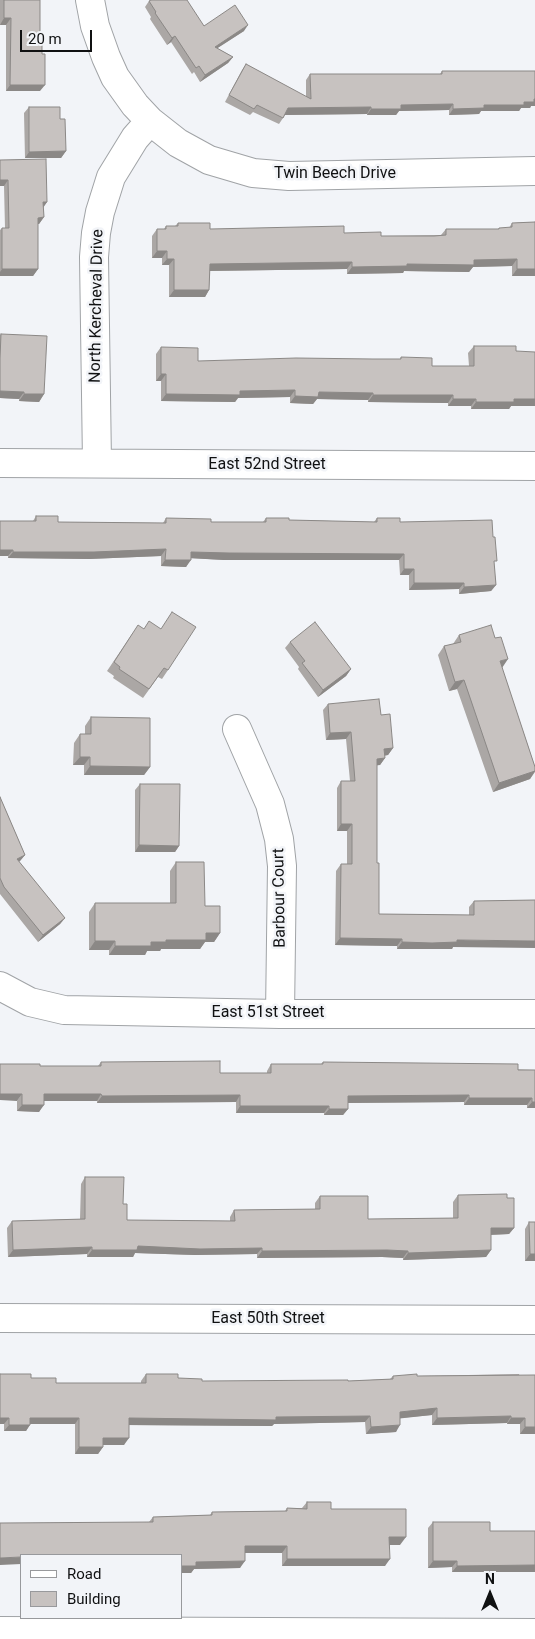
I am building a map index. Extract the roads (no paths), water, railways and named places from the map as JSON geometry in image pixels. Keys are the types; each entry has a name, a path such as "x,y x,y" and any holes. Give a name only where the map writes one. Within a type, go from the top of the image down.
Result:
{"street":[{"path":"90,0 95,26 106,57 128,96 150,121"},
{"name":"Twin Beech Drive","path":"150,121 178,143 209,160 253,173 288,176 535,171"},
{"name":"North Kercheval Drive","path":"97,463 94,257 96,234 100,212 111,177 135,138 150,121"},
{"name":"East 52nd Street","path":"0,463 535,466"},
{"name":"Barbour Court","path":"237,729 270,804 279,839 282,866 280,1014"},
{"name":"East 51st Street","path":"3,987 30,1002 64,1010 280,1014 535,1014"},
{"name":"East 50th Street","path":"0,1318 535,1320"},
{"path":"0,1631 535,1633"}]}
